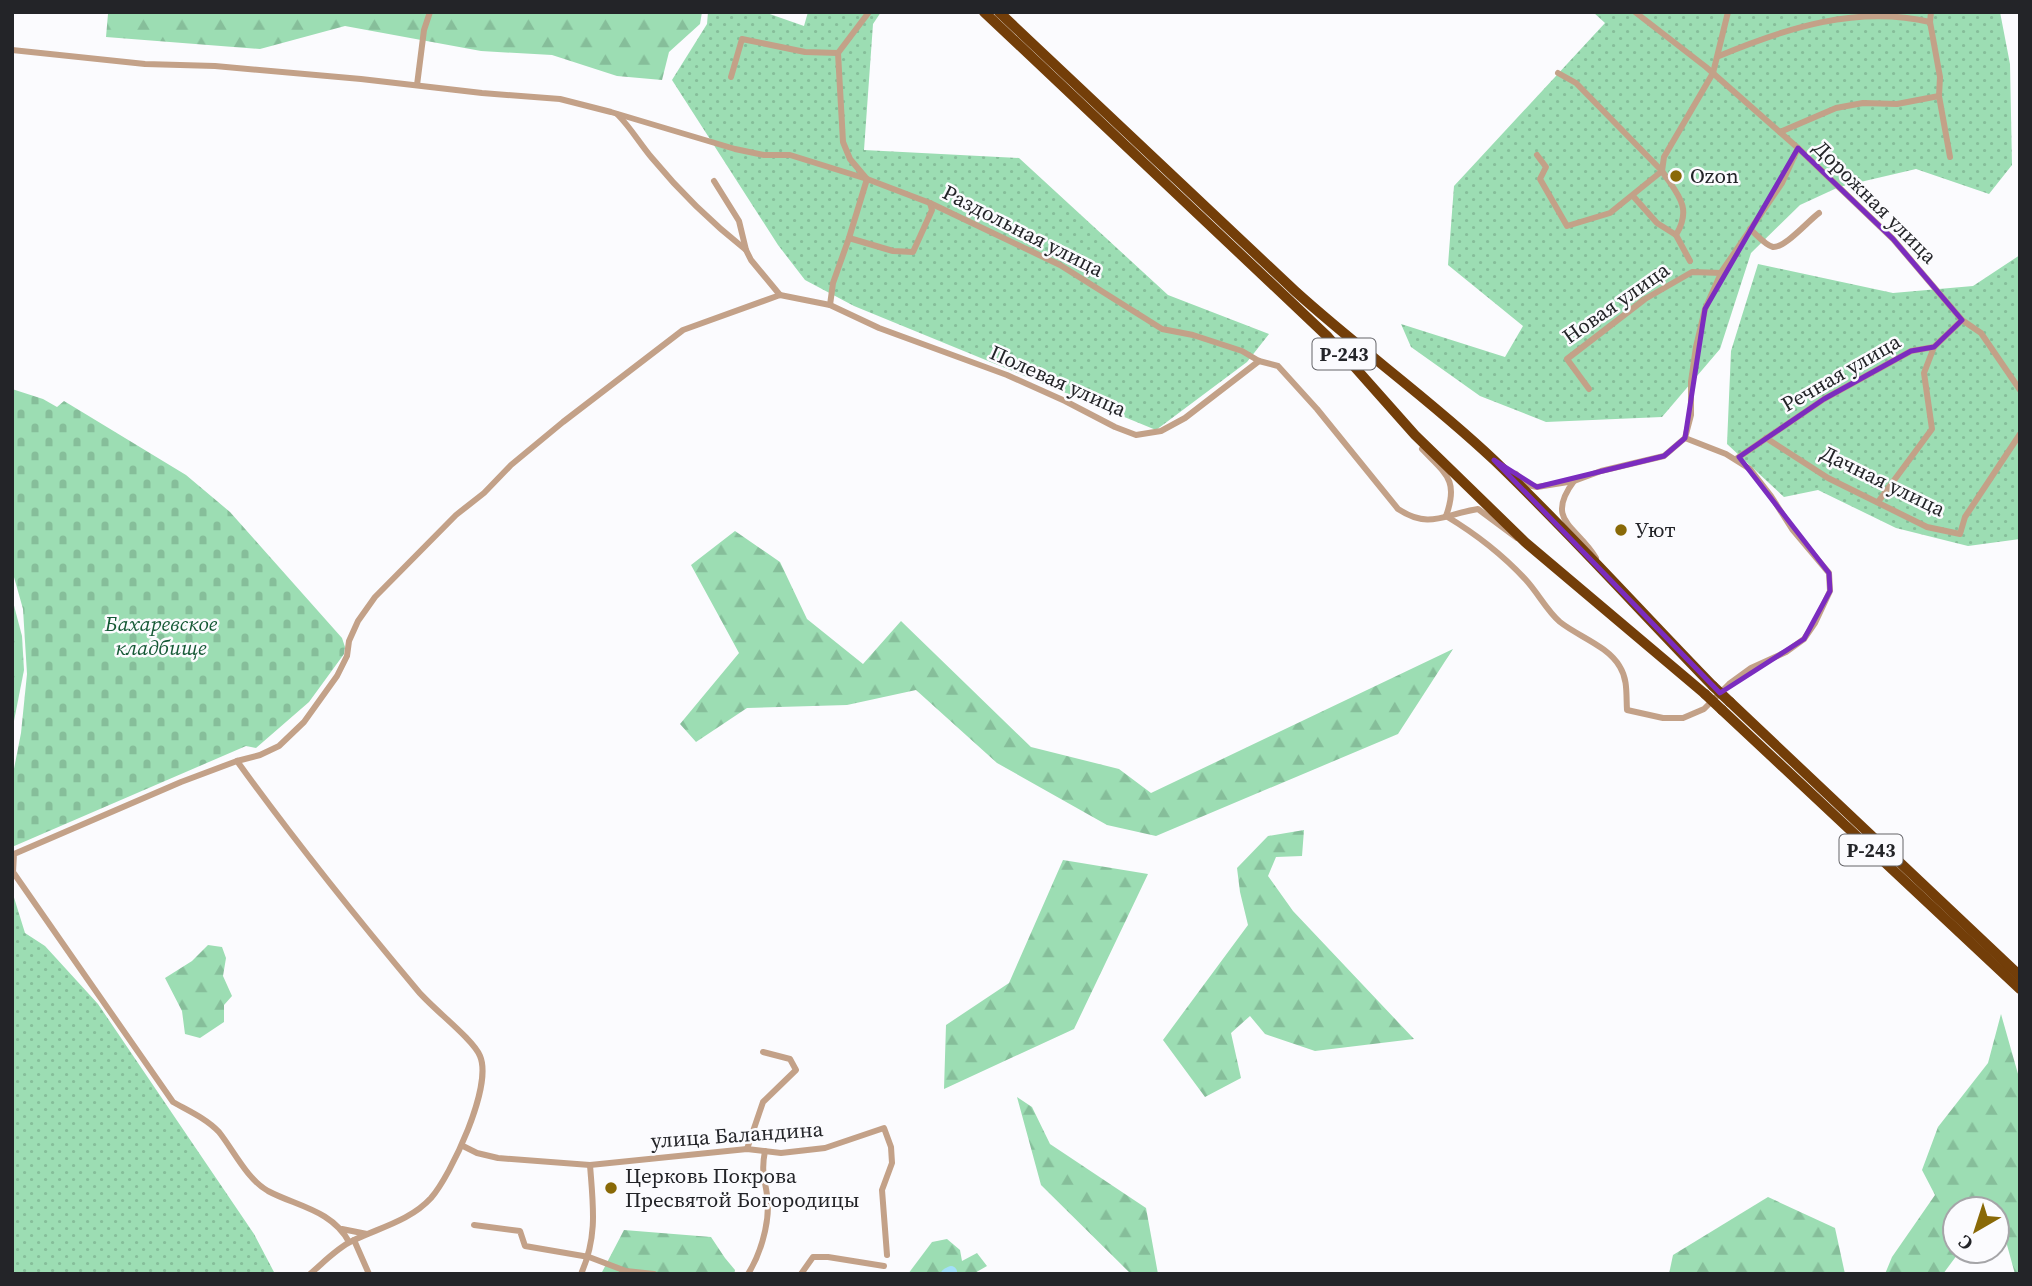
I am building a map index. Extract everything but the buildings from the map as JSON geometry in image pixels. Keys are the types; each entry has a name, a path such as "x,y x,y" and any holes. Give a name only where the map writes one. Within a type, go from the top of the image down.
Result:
{"highway":[{"name":"Р-243","path":"984,12 1328,337 1415,435 1525,542 1709,690 2020,989"},
{"name":"Р-243","path":"999,12 1327,320 1432,404 1494,460 1600,564 1709,690"},
{"name":"Р-243","path":"1726,706 2020,976"}],"street":[{"path":"417,85 424,30 430,12"},
{"path":"1635,12 1713,73 1798,148"},
{"path":"1537,155 1546,167 1540,179 1567,226 1610,213 1662,171 1664,157 1713,73 1728,12"},
{"path":"1931,12 1930,22 1940,77 1939,96 1950,157"},
{"path":"830,305 833,283 867,179 850,159 843,142 838,53 867,15"},
{"path":"1718,56 1795,27 1845,17 1908,17 1930,22"},
{"path":"731,77 742,39 805,52 838,53"},
{"name":"Раздольная улица","path":"12,50 132,63 215,66 560,99 617,113 736,149 790,155 867,179 930,203 1060,265 1163,329 1193,335 1278,366 1398,509 1412,518 1430,521 1478,509 1511,535 1525,542"},
{"path":"1558,73 1576,83 1662,171 1682,201 1685,221 1676,235"},
{"path":"1780,132 1836,108 1863,103 1897,104 1939,96"},
{"path":"617,113 632,129 652,159 677,186 746,250"},
{"name":"Дорожная улица","path":"1685,438 1691,415 1691,382 1696,347 1705,309 1721,273 1782,183 1798,148 1893,239 1962,320"},
{"path":"368,1234 342,1229 300,1203 266,1190 247,1171 217,1130 204,1119 173,1102 13,872 14,854 181,782 279,746 304,722 337,676 347,656 349,641 358,621 375,597 456,515 484,493 511,465 682,330 780,295 751,260 739,221 714,181"},
{"path":"1633,195 1657,223 1676,235 1690,261"},
{"path":"849,238 893,251 913,252 932,210 930,203"},
{"path":"1751,229 1769,246 1776,247 1785,243 1819,213"},
{"name":"Новая улица","path":"1589,389 1567,359 1645,299 1692,272 1721,273"},
{"name":"Полевая улица","path":"780,295 830,305 879,328 1007,375 1136,435 1161,431 1185,418 1259,361"},
{"path":"1962,320 1981,332 2020,390"},
{"name":"Речная улица","path":"1736,459 1824,399 1910,351 1934,347 1962,320"},
{"path":"1878,502 1932,429 1924,373 1934,347"},
{"name":"Дачная улица","path":"1766,438 1828,478 1927,527 1960,534 1965,517 2020,434"},
{"path":"1415,435 1418,444 1449,477 1452,499 1446,516 1476,534 1504,558 1528,582 1559,621 1595,644 1619,665 1626,680 1627,710 1662,718 1683,718 1704,709 1729,684 1751,668 1786,652 1804,639 1830,591 1829,573 1792,529 1760,481 1736,459 1685,438 1664,456 1601,471 1574,481 1537,487 1528,485 1505,465 1494,460"},
{"path":"1574,481 1560,504 1562,514 1600,564"},
{"path":"237,761 368,932 433,1008 469,1041 480,1056 483,1068 482,1086 463,1146 442,1185 428,1201 401,1220 351,1241 310,1274"},
{"path":"747,1149 762,1102 796,1070 790,1059 763,1052"},
{"name":"улица Баландина","path":"463,1146 498,1158 590,1165 747,1149 781,1153 824,1148 884,1128 891,1147 892,1163 882,1190 887,1255"},
{"path":"748,1274 756,1263 765,1229 768,1205 762,1171 765,1151"},
{"path":"581,1274 589,1257 594,1216 590,1165"},
{"path":"474,1224 520,1231 525,1246 589,1257 626,1271 654,1274"},
{"path":"342,1229 369,1274"},
{"path":"801,1274 813,1257 828,1256 884,1266"}],"highlighted area":[{"path":"1798,148 1893,239 1962,320 1934,347 1911,351 1824,399 1739,457 1829,573 1830,591 1804,639 1720,693 1494,460 1537,487 1664,456 1685,438 1705,309"}],"green space":[{"path":"106,12 702,12 700,24 669,52 662,80 617,76 552,55 481,51 345,26 260,49 106,37"},
{"path":"708,12 764,12 804,26 808,12 881,12 873,24 864,150 1019,158 1168,295 1269,334 1247,362 1156,430 854,306 805,280 778,245 672,80 707,24"},
{"path":"1593,12 2000,12 2010,64 2012,165 1989,194 1916,169 1839,187 1800,205 1751,253 1720,349 1662,417 1546,422 1480,396 1411,347 1401,324 1505,357 1523,326 1448,265 1454,186 1605,23"},
{"path":"2020,255 2020,539 1968,546 1896,528 1818,490 1784,497 1727,444 1731,351 1758,264 1893,293 1973,286"},
{"name":"Бахаревское кладбище","path":"12,389 43,399 57,407 64,401 186,475 230,512 342,638 345,647 344,654 309,702 256,748 246,746 12,847 12,779 21,733 27,674 23,609 12,570"},
{"path":"735,531 780,562 807,619 863,664 901,621 1031,747 1119,769 1151,793 1453,649 1398,734 1156,836 1107,825 997,763 916,690 847,705 747,708 696,742 680,724 739,653 691,565"},
{"path":"12,598 22,636 24,670 12,731"},
{"path":"1304,830 1302,856 1276,857 1268,876 1293,911 1414,1039 1315,1051 1265,1034 1250,1016 1231,1033 1241,1078 1205,1097 1163,1040 1248,925 1237,868 1268,836"},
{"path":"1063,860 1148,874 1074,1029 944,1089 946,1025 1009,983"},
{"path":"12,891 25,933 45,946 98,1004 254,1234 275,1274 12,1274"},
{"path":"208,945 222,947 226,958 223,976 232,996 224,1005 224,1022 200,1038 185,1034 182,1011 165,978 192,961"},
{"path":"2001,1014 2020,1081 2020,1274 2015,1274 2011,1259 2011,1195 1941,1195 1941,1265 1950,1265 1943,1274 1885,1274 1892,1257 1935,1195 1922,1170 1938,1127 1988,1063"},
{"path":"1017,1097 1032,1107 1050,1144 1146,1208 1158,1274 1131,1274 1041,1185"},
{"path":"1768,1197 1835,1228 1845,1274 1669,1274 1673,1255"},
{"path":"624,1230 711,1237 735,1270 734,1274 601,1274"},
{"path":"947,1239 960,1250 962,1261 977,1253 987,1266 973,1274 908,1274 932,1242"}],"waterway":[{"path":"947,1274 951,1272"}],"place":[{"name":"Ozon","path":"1676,176"},
{"name":"Уют","path":"1621,530"},
{"name":"Церковь Покрова Пресвятой Богородицы","path":"611,1188"}]}
